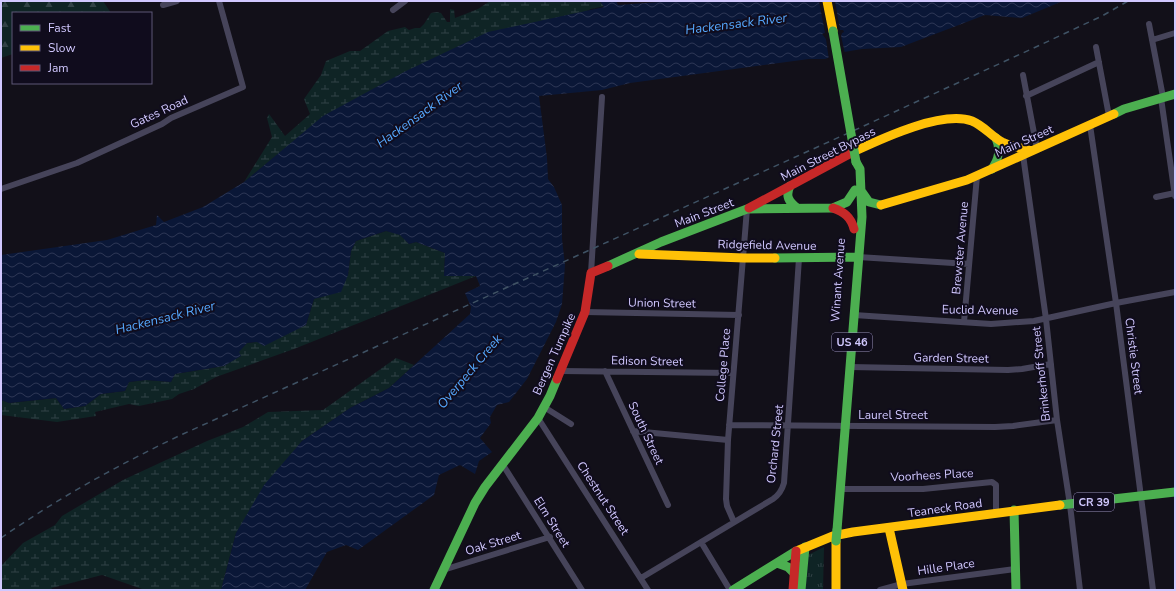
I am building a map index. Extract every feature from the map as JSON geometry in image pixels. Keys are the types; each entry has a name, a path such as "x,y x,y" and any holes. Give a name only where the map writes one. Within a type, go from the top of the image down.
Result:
{"main road":[{"name":"Winant Avenue","path":"827,1 856,162 854,170 858,190 858,226 837,492"},
{"name":"Main Street","path":"881,205 952,185 977,176 1108,116 1139,104 1175,94"},
{"name":"Main Street Bypass","path":"747,209 819,169 862,148 884,138 937,120 954,118 971,121 986,129 996,138 1008,145 1030,152"},
{"path":"992,169 1000,154 999,145 996,138"},
{"path":"790,186 787,191 787,197 797,208"},
{"path":"833,208 843,205 858,190 868,202 881,205"},
{"path":"833,208 849,217 858,226 867,214 881,205"},
{"name":"Main Street","path":"591,272 661,242 747,209 833,208"},
{"path":"661,242 664,251 669,255"},
{"name":"Ridgefield Avenue","path":"635,254 744,258 855,258"},
{"name":"Winant Avenue","path":"842,426 850,367 854,315 855,258"},
{"name":"Bergen Turnpike","path":"434,590 475,503 485,487 504,465 538,418 550,396 585,312 591,272"},
{"name":"US 46","path":"836,590 834,531 837,492"},
{"name":"Teaneck Road","path":"732,590 800,549 833,536 1014,510 1175,492"},
{"path":"1014,510 1016,590"},
{"path":"889,528 902,587"},
{"name":"US 46","path":"829,590 834,542"},
{"path":"793,590 794,574 800,549"},
{"path":"800,549 801,590"},
{"path":"777,563 788,567 794,574"}],"street":[{"path":"163,5 177,1"},
{"name":"Gates Road","path":"1,189 77,163 162,124 171,118 242,87 220,1"},
{"path":"394,10 405,1"},
{"path":"1149,24 1162,97 1175,194 1156,197"},
{"path":"1152,40 1175,33"},
{"path":"1096,47 1108,116"},
{"path":"1026,96 1099,62"},
{"name":"Brinkerhoff Street","path":"1023,75 1057,420 1070,504 1080,590"},
{"name":"Bergen Turnpike","path":"591,272 602,97"},
{"name":"Christie Street","path":"1090,125 1116,303 1153,590"},
{"name":"Brewster Avenue","path":"964,322 977,176"},
{"name":"College Place","path":"734,522 727,506 726,499 728,440 747,209"},
{"name":"Orchard Street","path":"641,578 773,499 780,493 784,483 799,258"},
{"name":"Ridgefield Avenue","path":"855,258 969,264"},
{"name":"Euclid Avenue","path":"854,315 991,324 1034,321 1175,292"},
{"name":"Union Street","path":"585,312 739,315"},
{"name":"Garden Street","path":"850,367 1008,370 1051,364"},
{"name":"Edison Street","path":"561,371 733,373"},
{"name":"South Street","path":"605,371 668,505"},
{"path":"544,406 571,424"},
{"name":"Chestnut Street","path":"538,418 648,590"},
{"name":"Laurel Street","path":"729,425 1000,427 1057,420"},
{"path":"633,431 728,440"},
{"name":"Elm Street","path":"504,465 550,537 580,590"},
{"name":"Voorhees Place","path":"837,492 923,489 992,482 996,485 996,513"},
{"name":"Oak Street","path":"443,570 550,537"},
{"path":"701,542 732,590"},
{"name":"Hille Place","path":"880,590 1015,568"}],"green space":[{"path":"3,1 103,1 110,12 12,12 12,54 1,58 1,5"},
{"path":"490,1 593,1 600,2 605,6 591,9 282,151 244,182 272,137 267,118 269,114 285,136 310,114 304,99 321,75 326,61 350,51 360,51 388,31 405,27 409,30 420,28 431,13 441,13 447,22 450,22 450,9 454,10 455,18 478,9"},
{"path":"386,231 400,234 409,244 416,242 445,253 444,276 476,276 294,349 216,377 194,389 179,394 172,399 139,406 129,404 95,412 96,416 57,422 1,415 1,400 9,403 56,398 64,409 85,406 101,394 125,391 129,382 146,380 171,382 175,374 224,366 247,343 257,342 306,325 314,299 348,275 351,251 356,241"},
{"path":"396,358 414,365 389,388 350,408 302,441 236,533 221,590 145,590 102,575 52,588 51,590 1,590 1,566 23,543 55,525 62,516 123,480 207,441 243,427 268,412 323,410"},
{"path":"824,547 823,590 804,590 808,555"}],"water":[{"path":"600,1 616,1 618,5 674,1 1063,1 1022,18 985,15 901,47 862,49 844,52 825,59 809,59 630,83 602,90 539,96 547,158 548,179 554,187 562,205 562,239 565,265 562,304 556,322 527,379 509,402 497,405 490,417 491,423 480,438 492,452 479,461 475,474 460,465 439,475 434,495 358,550 346,545 327,552 305,590 221,590 236,533 264,485 302,441 350,408 389,388 470,314 471,307 465,293 480,286 476,276 444,276 445,253 416,242 409,244 400,235 386,231 356,241 351,251 348,275 341,292 314,299 306,325 264,346 257,342 247,343 239,352 241,356 224,366 175,374 171,382 146,380 129,382 125,391 101,394 85,406 64,409 56,398 9,403 1,400 1,255 107,240 156,225 157,215 164,222 203,207 244,182 323,116 404,72 488,32 604,7"}],"pier":[{"path":"819,1 835,1 840,30 843,30 844,32 841,36 845,54 829,60 826,39 822,34 825,33"}],"railway":[{"path":"1,538 90,482 183,434 855,130 1102,16 1128,1"}],"traffic: fast":[{"path":"833,31 856,162"},
{"path":"1114,114 1124,109 1175,94"},
{"path":"992,169 998,154 996,138"},
{"path":"837,530 862,217 860,169 856,162"},
{"path":"790,186 788,196 797,208"},
{"path":"833,208 847,202 855,190"},
{"path":"862,192 869,202 881,205"},
{"path":"608,266 661,242 747,209 833,208"},
{"path":"775,258 858,257"},
{"path":"434,590 475,503 485,487 538,418 557,379"},
{"path":"1060,505 1175,492"},
{"path":"1014,510 1016,590"},
{"path":"836,541 837,530"},
{"path":"801,590 805,547"},
{"path":"733,590 796,551"},
{"path":"777,563 788,567 795,574"}],"traffic: slow":[{"path":"827,1 833,31"},
{"path":"881,205 967,180 1114,114"},
{"path":"853,152 895,134 945,119 972,121 1002,142 1031,151"},
{"path":"639,254 775,258"},
{"path":"799,550 833,536 853,532 1060,505"},
{"path":"889,528 903,590"},
{"path":"836,541 836,590"}],"traffic: jam":[{"path":"749,208 853,152"},
{"path":"833,208 846,216 851,221 854,229"},
{"path":"557,379 585,312 591,273 608,266"},
{"path":"793,590 796,551"}],"water label":[{"name":"Hackensack River","path":"736,23"},
{"name":"Hackensack River","path":"419,114"},
{"name":"Hackensack River","path":"165,317"},
{"name":"Overpeck Creek","path":"469,371"}]}
